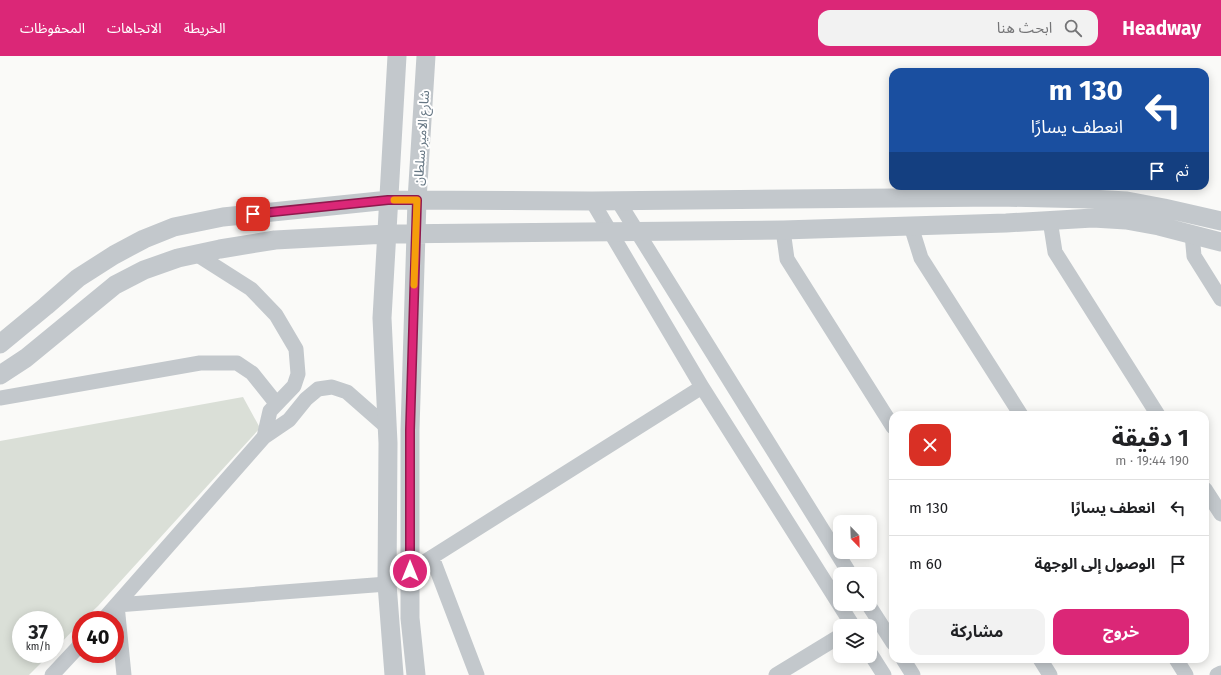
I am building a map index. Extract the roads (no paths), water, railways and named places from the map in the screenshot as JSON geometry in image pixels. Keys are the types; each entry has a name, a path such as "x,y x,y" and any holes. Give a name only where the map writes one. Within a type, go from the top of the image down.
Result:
{"street":[{"path":"394,675 387,584 388,428 382,318 397,56"},
{"name":"شارع الامير سلطان","path":"416,675 410,618 410,430 415,234 426,56"},
{"path":"0,344 78,278 114,255 144,239 174,227 223,217 388,200 592,201 992,197 1091,199 1127,201 1221,221"},
{"path":"618,200 846,567"},
{"path":"592,201 702,387 849,619"},
{"path":"0,375 26,358 115,285 144,270 178,258 275,240 387,234 783,230 1093,218 1126,220 1159,226 1221,242"},
{"path":"1050,220 1055,252 1155,411"},
{"path":"911,226 921,258 1018,411"},
{"path":"783,230 787,259 889,421"},
{"path":"1192,234 1194,256 1221,299"},
{"path":"196,254 251,289 276,314 296,349 298,374 294,386 276,403 270,411 264,437"},
{"path":"0,398 200,363 237,363 252,373 276,403"},
{"path":"111,611 264,437 289,420 306,399 318,389 332,387 347,392 388,428"},
{"path":"410,571 702,387"},
{"path":"1209,495 1221,514"},
{"path":"432,557 477,675"},
{"path":"117,605 387,584"},
{"path":"117,605 124,675"},
{"path":"872,611 889,637"},
{"path":"776,675 833,640"},
{"path":"52,675 72,654"},
{"path":"876,663 884,675"},
{"path":"906,663 913,675"},
{"path":"1042,663 1050,675"},
{"path":"1178,663 1186,675"},
{"path":"1217,675 1221,673"}]}
